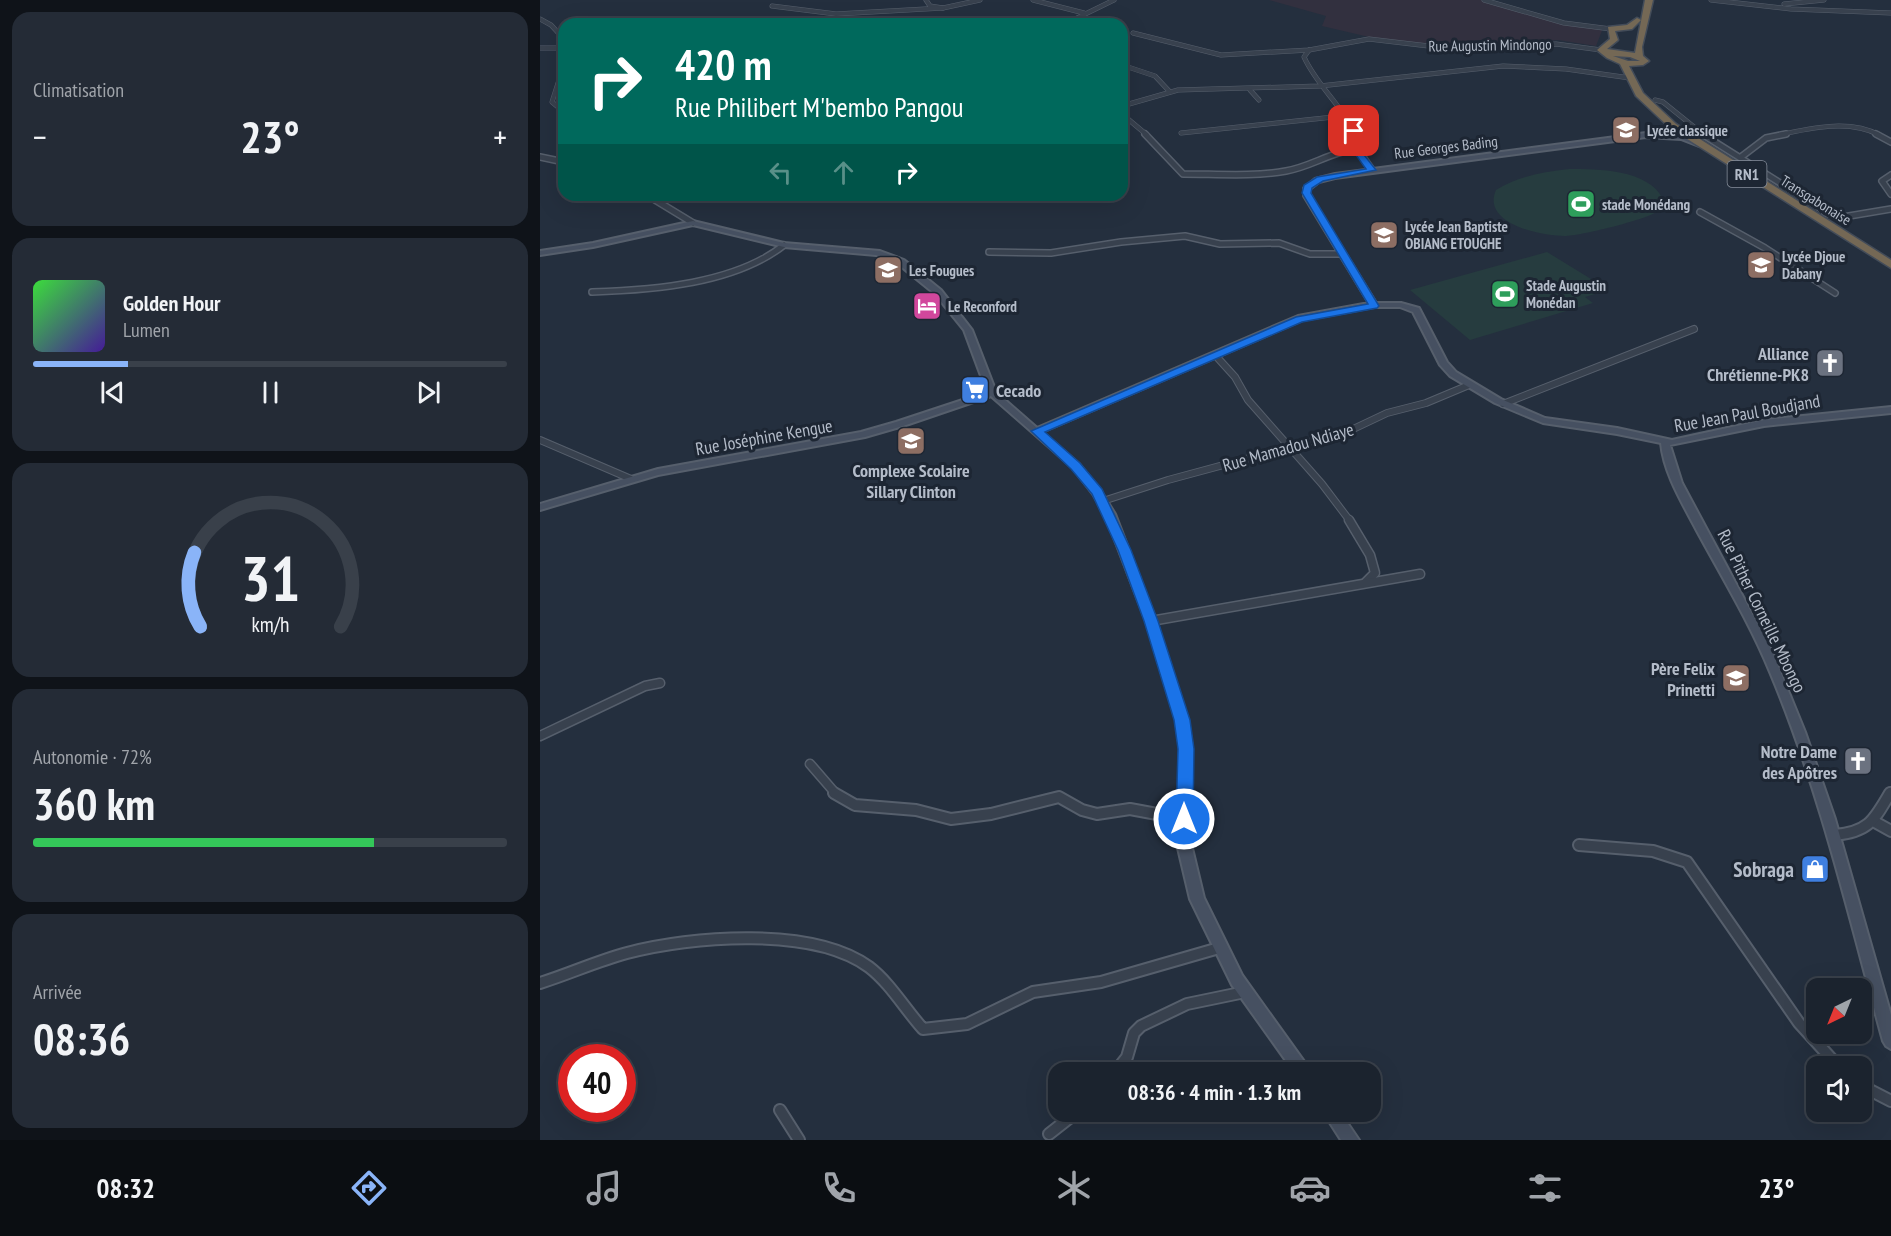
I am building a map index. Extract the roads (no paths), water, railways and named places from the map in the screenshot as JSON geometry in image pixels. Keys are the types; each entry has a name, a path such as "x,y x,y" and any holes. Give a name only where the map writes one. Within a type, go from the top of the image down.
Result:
{"highway":[{"path":"1623,58 1637,20 1641,0"},
{"name":"Transgabonaise","path":"1649,0 1638,47 1638,61 1640,80 1654,100 1682,125 1779,184 1817,211 1891,257"},
{"path":"1600,50 1614,40 1611,28 1628,27 1637,20"},
{"path":"1600,50 1638,61"},
{"name":"Transgabonaise","path":"1623,58 1630,78 1640,94 1661,116 1710,150 1891,265"}],"street":[{"path":"926,0 930,6 943,8"},
{"path":"772,6 810,14 848,16 943,8 980,0"},
{"path":"1033,0 1084,14"},
{"path":"1077,18 1114,0"},
{"path":"1484,0 1564,23 1611,28"},
{"path":"1705,0 1782,4 1824,0"},
{"path":"1711,0 1791,9 1891,13"},
{"path":"540,19 551,24 558,32"},
{"name":"Rue Augustin Mindongo","path":"1133,33 1221,55 1309,50 1364,39 1454,49 1556,44 1600,50"},
{"path":"540,48 558,48"},
{"path":"1309,50 1304,59 1320,86 1354,131 1358,149 1372,170"},
{"path":"1128,66 1154,73 1163,80 1170,92"},
{"path":"1128,104 1170,92 1320,86 1503,66 1566,69 1630,78"},
{"path":"558,83 552,102 558,107"},
{"path":"1250,90 1259,100"},
{"path":"1654,100 1664,102 1689,124 1779,184 1828,213"},
{"path":"1181,133 1343,116"},
{"path":"1656,135 1672,131 1661,116"},
{"path":"1128,119 1183,174 1256,173 1300,168 1338,153 1358,149"},
{"path":"1741,157 1766,138 1812,128 1864,128 1891,142"},
{"name":"Rue Georges Bading","path":"1374,306 1307,196 1307,188 1324,178 1656,135 1682,137 1710,150"},
{"path":"540,157 558,161"},
{"path":"1891,175 1882,181 1891,194"},
{"path":"656,201 693,223 784,245 877,253 896,259 914,270 938,292 968,330 992,393 1076,466 1103,501 1151,621 1182,720 1186,755 1185,848 1190,873 1219,948 1245,992 1296,1062"},
{"path":"1817,211 1843,217 1891,209"},
{"path":"1700,212 1765,248 1834,293"},
{"path":"540,253 593,245 693,223"},
{"path":"989,252 1051,253 1121,242 1185,236 1220,244 1279,243 1310,254 1341,254"},
{"path":"592,292 650,290 726,276 744,270 784,245"},
{"name":"Rue Jean Paul Boudjand","path":"1374,306 1401,305 1416,310 1443,363 1469,385 1503,404 1536,418 1617,431 1665,444 1695,440 1764,423 1891,410"},
{"path":"1037,431 1301,318 1374,306"},
{"path":"1503,404 1694,329"},
{"path":"1216,356 1238,380 1246,398 1290,447 1346,516 1374,562 1375,573 1366,582"},
{"name":"Rue Mamadou Ndiaye","path":"1103,501 1168,480 1358,428 1387,413 1426,404 1469,385"},
{"name":"Rue Joséphine Kengue","path":"540,507 603,490 631,479 776,449 855,437 906,423 992,393"},
{"path":"540,440 572,451 606,470 631,479"},
{"name":"Rue Pither Corneille Mbongo","path":"1665,444 1669,465 1678,488 1749,618 1782,687 1835,835 1891,1041"},
{"path":"1151,621 1420,574"},
{"path":"540,736 645,686 660,683"},
{"path":"810,764 829,790 840,799 871,809 918,810 951,819 1059,797 1082,810 1097,814 1130,809 1184,819"},
{"path":"1835,835 1857,834 1873,821 1891,792"},
{"path":"1873,821 1891,831"},
{"path":"1579,845 1653,851 1687,862 1800,1023 1829,1056"},
{"path":"540,983 638,950 703,941 796,942 851,956 868,967 923,1029 931,1029 967,1024 1033,992 1101,982 1219,948"},
{"path":"1123,1062 1127,1057 1134,1033 1141,1026 1187,1005 1245,992"},
{"path":"1872,1091 1891,1101"},
{"path":"780,1110 799,1140"},
{"path":"1049,1134 1064,1122"},
{"path":"1338,1122 1351,1140"}],"place":[{"name":"Lycée classique","path":"1626,130"},
{"name":"stade Monédang","path":"1581,204"},
{"name":"Lycée Jean Baptiste OBIANG ETOUGHE","path":"1384,235"},
{"name":"Lycée Djoue Dabany","path":"1761,265"},
{"name":"Les Fougues","path":"888,270"},
{"name":"Stade Augustin Monédan","path":"1505,294"},
{"name":"Le Reconford","path":"927,306"},
{"name":"Alliance Chrétienne-PK8","path":"1830,363"},
{"name":"Cecado","path":"975,390"},
{"name":"Complexe Scolaire Sillary Clinton","path":"911,441"},
{"name":"Père Felix Prinetti","path":"1736,678"},
{"name":"Notre Dame des Apôtres","path":"1858,761"},
{"name":"Sobraga","path":"1815,869"}]}
